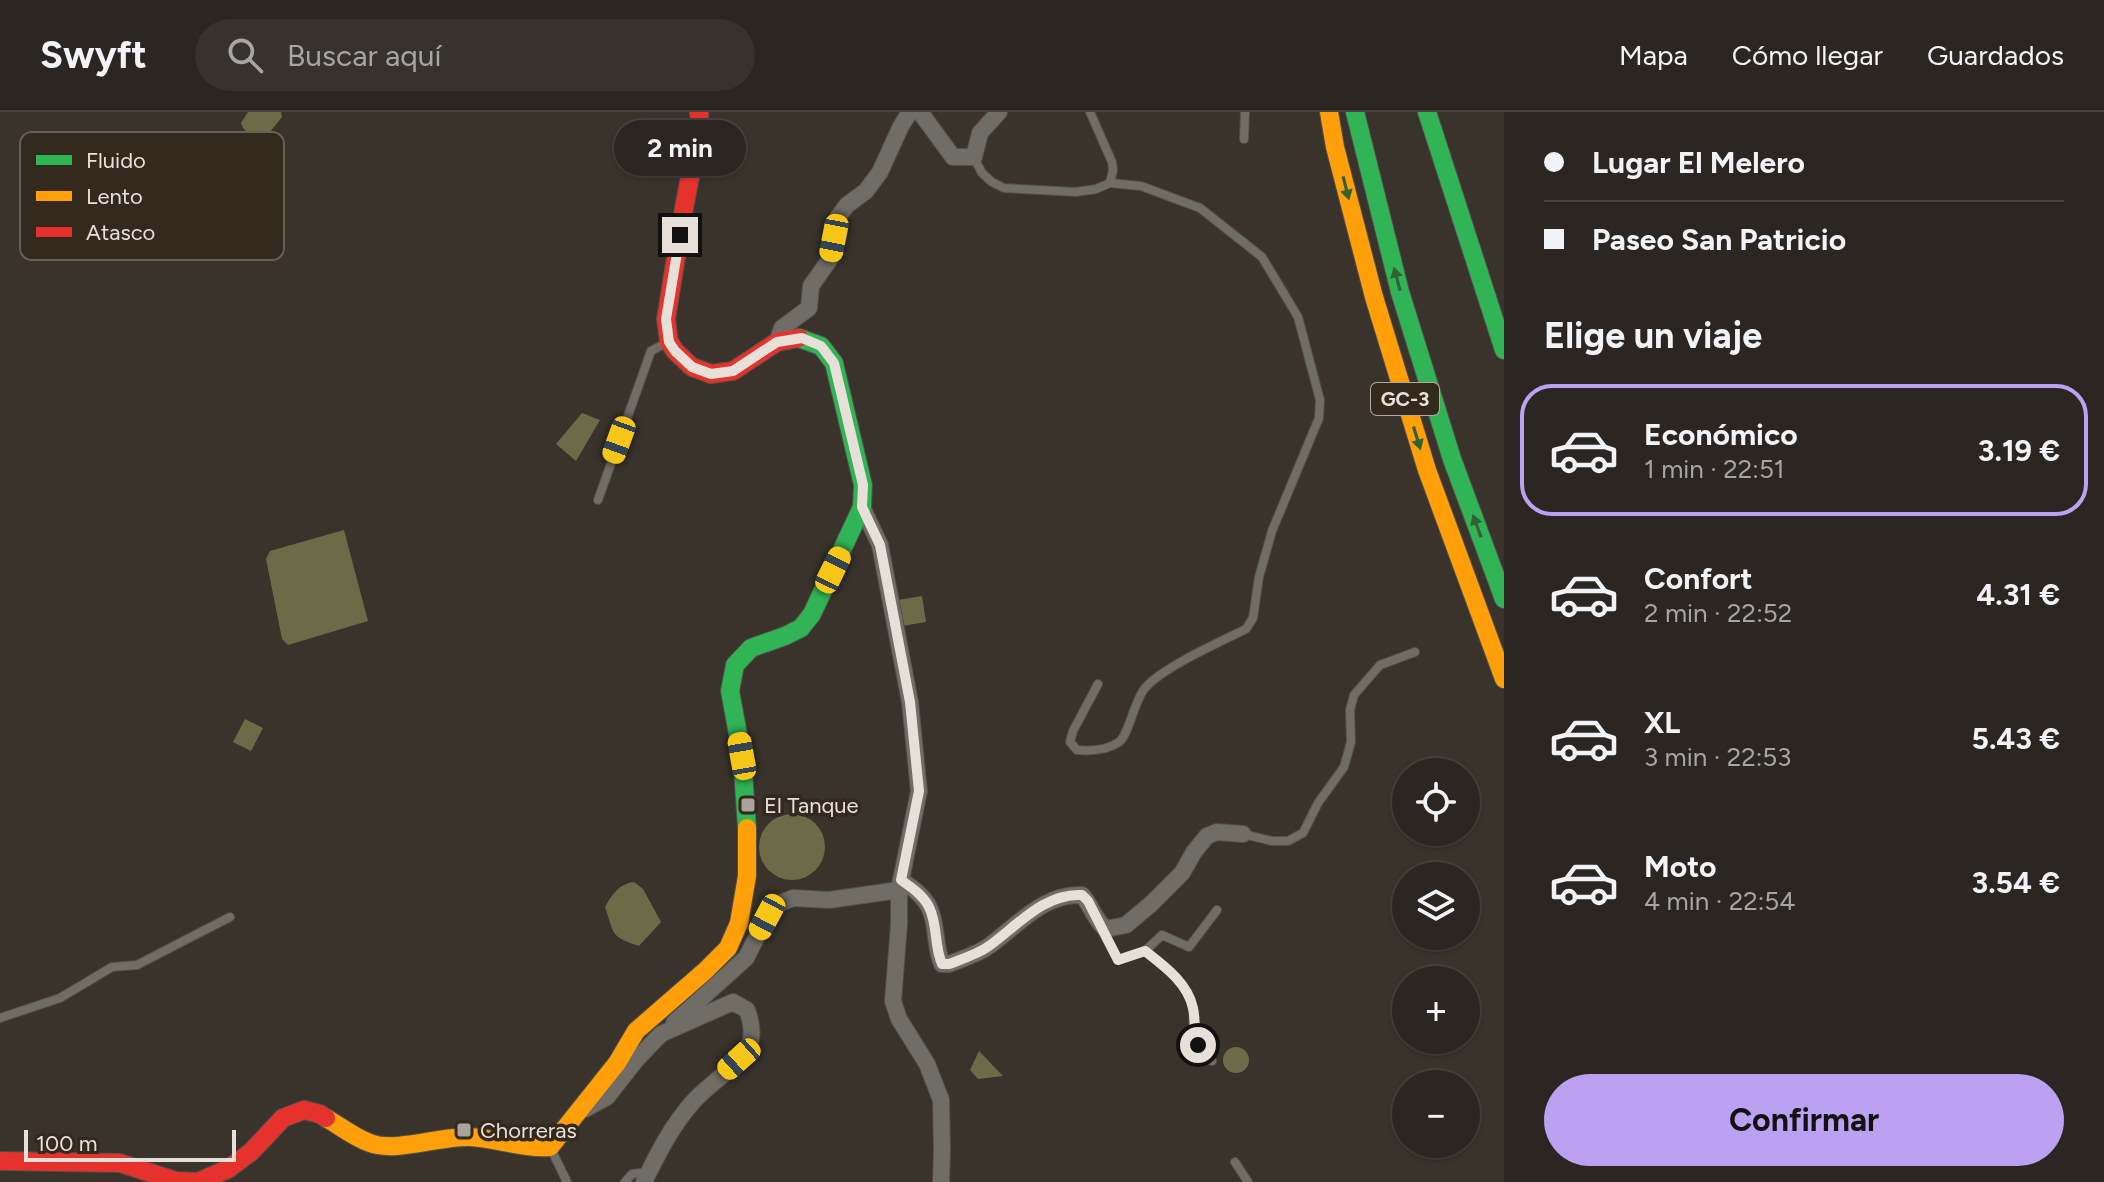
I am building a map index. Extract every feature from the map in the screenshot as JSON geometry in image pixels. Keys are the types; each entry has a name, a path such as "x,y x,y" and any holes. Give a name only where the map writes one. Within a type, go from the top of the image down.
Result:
{"main road":[{"path":"0,1161 120,1163 176,1181 198,1182 228,1169 251,1152 283,1118 304,1110 320,1114 368,1143 384,1147 472,1137 535,1148 550,1147 617,1063 636,1031 728,948 739,923 747,876 742,756 730,691 735,665 751,648 801,628 812,614 862,507 863,485 834,363 821,346 802,338 777,342 733,371 711,374 692,367 669,342 666,319 700,126 699,112"},
{"name":"GC-3","path":"1329,112 1335,147 1374,297 1418,441 1504,679"},
{"name":"GC-3","path":"1355,112 1400,292 1452,459 1504,599"},
{"path":"1427,112 1504,350"}],"street":[{"path":"777,342 782,328 809,308 811,286 830,259 838,217 847,205 866,191 880,172 910,112"},
{"path":"920,112 953,157 974,157 980,133 999,112"},
{"path":"862,507 880,545 910,702 919,791 900,885 893,1001 899,1019 927,1064 941,1100 941,1182"},
{"path":"578,1113 607,1097 661,1034 746,958 776,905 793,898 829,900 900,885 918,892 929,907 937,954 942,964 949,964 987,948 1025,916 1066,894 1082,895 1098,923 1106,929 1126,925 1182,873 1207,836 1217,832 1243,834"},
{"path":"646,1177 663,1142 693,1102 739,1059 750,1043 752,1023 747,1010 733,1002 661,1034"}],"lane":[{"path":"1090,112 1112,162 1110,183"},
{"path":"1244,139 1245,112"},
{"path":"974,157 982,173 1004,188 1076,192 1110,183 1141,186 1200,208 1262,257 1298,317 1320,400 1319,418 1272,531 1259,577 1253,618 1246,629 1163,673 1146,687 1135,704 1123,739 1116,745 1090,751 1077,750 1070,742 1073,731 1098,684"},
{"path":"598,500 651,351 669,342"},
{"path":"1243,834 1272,841 1288,841 1303,833 1318,803 1344,767 1351,742 1350,710 1354,695 1380,665 1415,652"},
{"path":"1098,923 1118,960 1145,951 1162,935 1189,947 1217,910"},
{"path":"0,1018 60,998 112,967 137,965 230,917"},
{"path":"1145,951 1172,972 1189,996 1194,1011 1193,1032 1198,1045 1212,1061"},
{"path":"550,1147 567,1182"},
{"path":"1235,1162 1248,1182"},
{"path":"625,1182 632,1174 646,1177"}],"shaded area":[{"path":"248,112 281,112 282,117 270,132 246,132 241,123"},
{"path":"582,413 600,420 576,461 556,444"},
{"path":"344,530 368,621 288,645 282,639 266,559 270,551"},
{"path":"922,596 926,622 902,626 898,600"},
{"path":"245,719 263,728 251,751 233,742"},
{"path":"786,814 798,814 810,819 820,829 825,847 823,860 810,875 798,880 786,880 774,875 764,865 759,853 759,841 764,829 774,819"},
{"path":"634,882 643,889 661,922 639,946 615,934 605,907 616,890"},
{"path":"1236,1047 1245,1051 1249,1060 1245,1069 1236,1073 1227,1069 1223,1060 1227,1051"},
{"path":"979,1051 1003,1076 978,1079 970,1070"}],"traffic: fast":[{"path":"1355,112 1400,292 1452,459 1504,599"},
{"path":"1427,112 1504,350"},
{"path":"747,828 742,756 730,691 735,665 751,648 801,628 812,614 862,507 863,485 834,363 821,346 799,338"}],"traffic: slow":[{"path":"1329,112 1335,147 1374,297 1427,470 1504,679"},
{"path":"326,1118 359,1138 380,1146 469,1137 550,1147 617,1063 636,1031 728,948 739,923 747,876 747,828"}],"traffic: jam":[{"path":"699,112 700,126 666,319 669,342 692,367 711,374 733,371 777,342 799,338"},
{"path":"0,1161 120,1163 176,1181 198,1182 228,1169 251,1152 283,1118 304,1110 326,1118"}],"place":[{"name":"El Tanque","path":"748,805"},
{"name":"Chorreras","path":"464,1130"}],"route":[{"path":"680,235 666,319 669,342 692,367 711,374 733,371 777,342 802,338 821,346 834,363 863,485 862,507 880,545 910,702 919,791 901,880 918,892 929,907 937,954 942,964 987,948 1025,916 1066,894 1082,895 1118,960 1145,951 1172,972 1189,996 1194,1011 1193,1032 1198,1045"}]}
